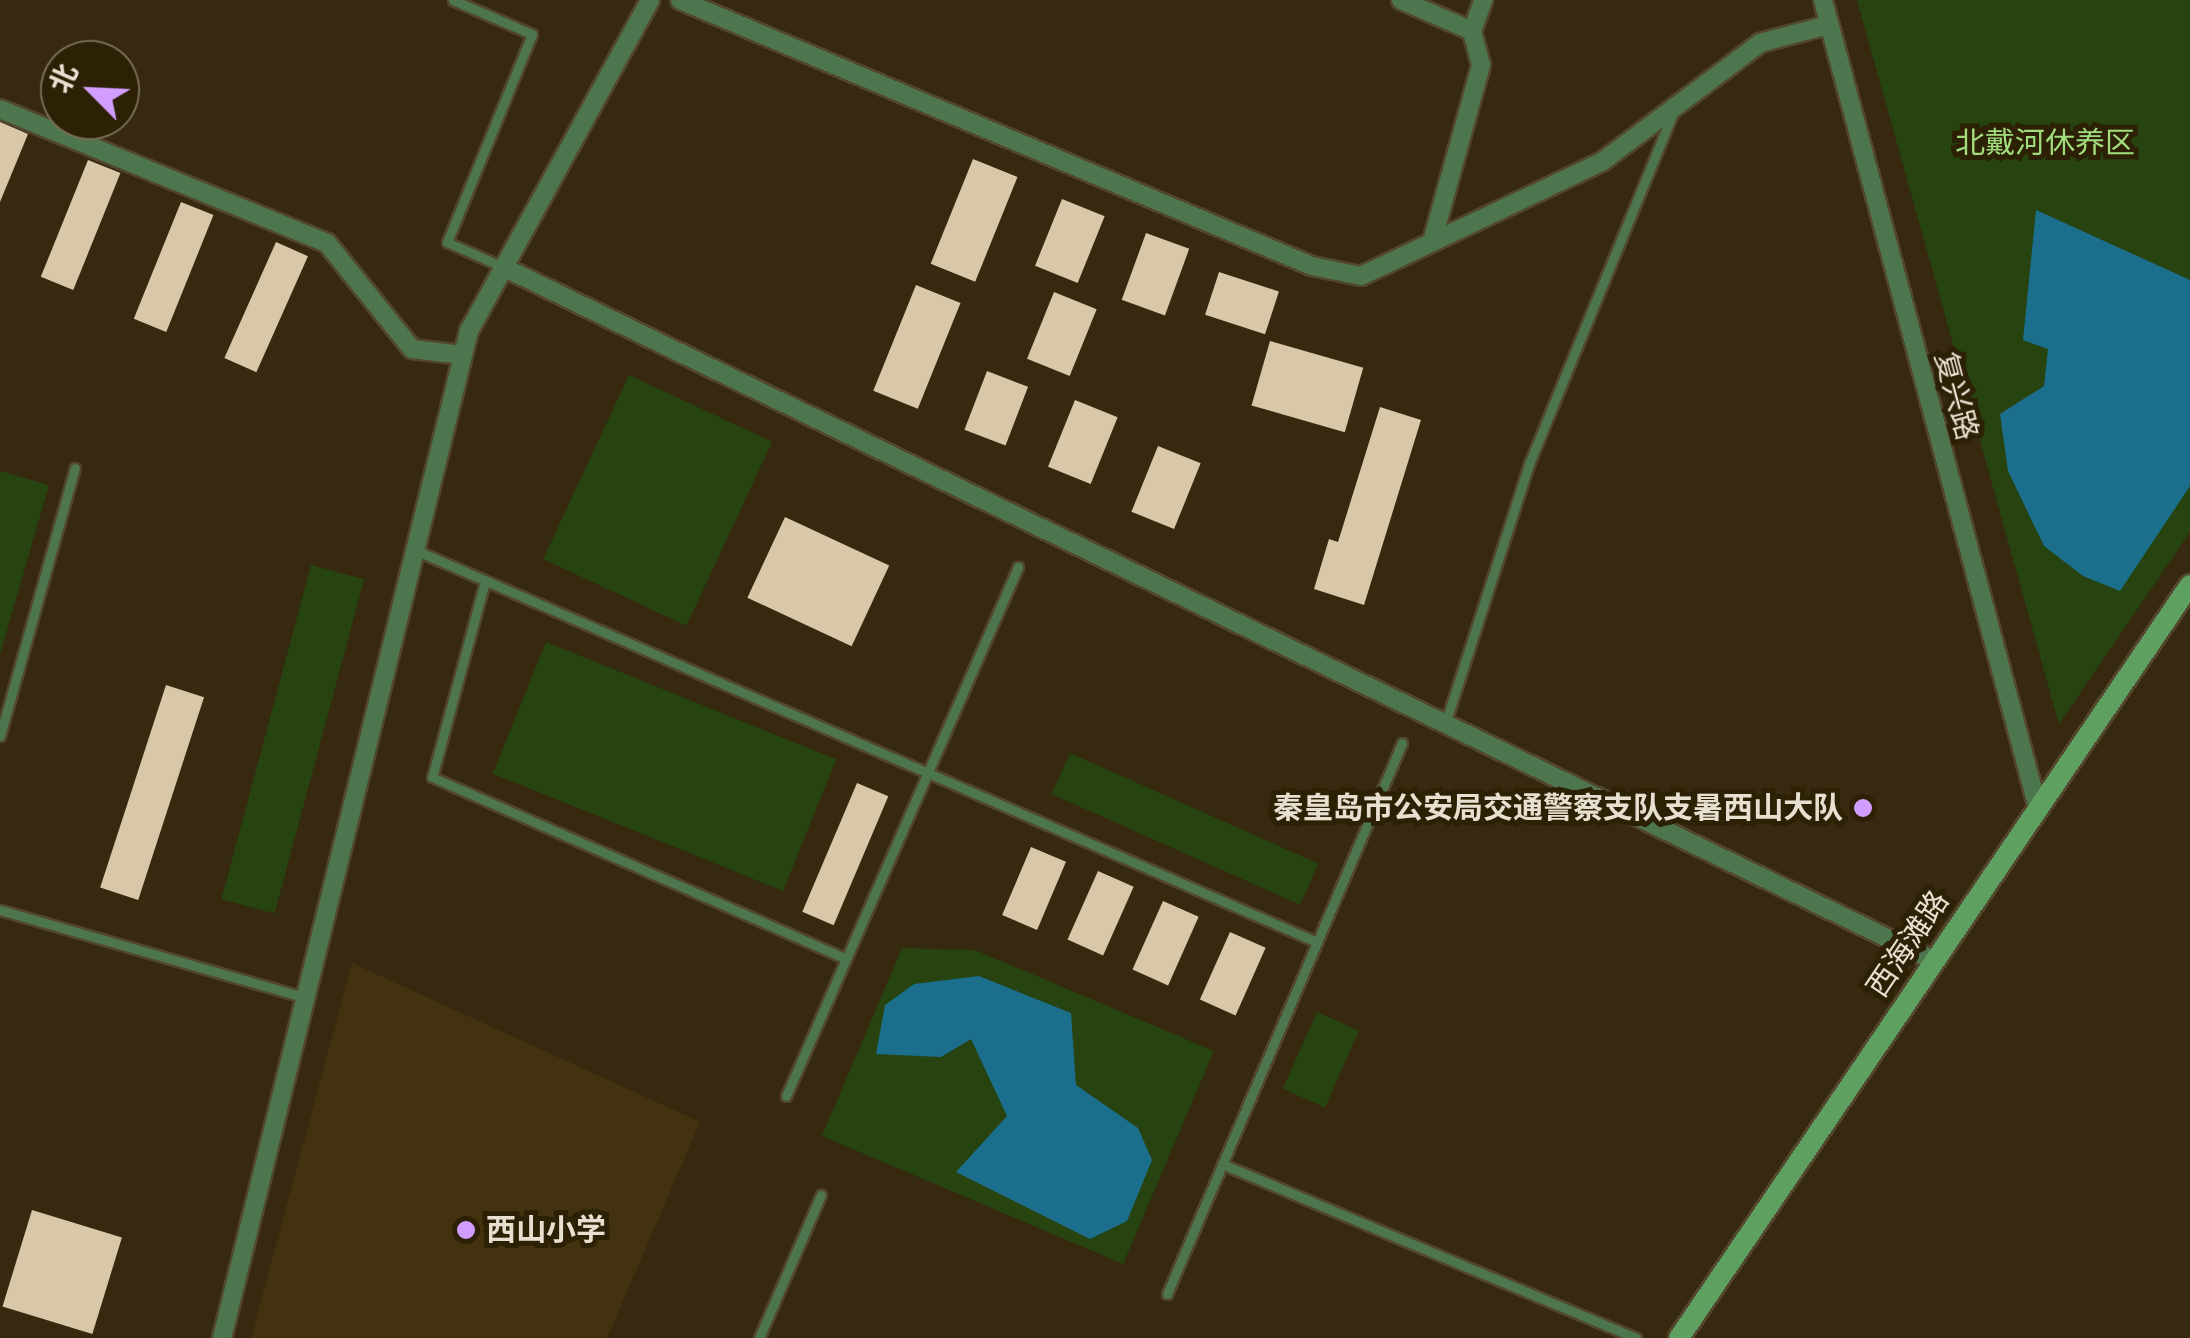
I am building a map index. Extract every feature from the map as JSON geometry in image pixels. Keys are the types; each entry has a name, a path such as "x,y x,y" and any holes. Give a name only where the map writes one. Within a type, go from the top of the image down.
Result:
{"main road":[{"name":"西海滩路","path":"1679,1338 2037,805 2190,586"}],"street":[{"path":"222,1338 412,549 463,356 502,267 650,0"},
{"path":"680,0 1312,266 1361,276 1603,162 1760,42 1828,24"},
{"path":"1401,0 1472,31"},
{"path":"1432,242 1481,65 1472,31 1483,0"},
{"name":"复兴路","path":"1823,0 2037,805"},
{"path":"0,109 327,242 412,349 463,356"},
{"path":"502,267 1933,960"}],"lane":[{"path":"453,0 532,34 448,242 502,267"},
{"path":"1446,721 1529,464 1675,107"},
{"path":"0,736 74,468"},
{"path":"412,549 1317,942"},
{"path":"786,1096 1018,567"},
{"path":"486,581 432,777 846,959"},
{"path":"1166,1294 1402,743"},
{"path":"0,910 304,997"},
{"path":"1222,1164 1636,1338"},
{"path":"759,1338 821,1194"}],"shaded area":[{"name":"西山小学","path":"352,963 700,1122 607,1338 251,1338"}],"green space":[{"name":"北戴河休养区","path":"1857,0 2190,0 2190,532 2059,724"},
{"path":"629,375 772,442 686,626 543,559"},
{"path":"0,471 49,485 0,655"},
{"path":"311,565 364,579 275,913 221,899"},
{"path":"546,642 836,759 783,891 493,774"},
{"path":"1070,753 1318,864 1300,905 1052,794"},
{"path":"902,948 975,950 1214,1051 1123,1264 822,1136"},
{"path":"1317,1012 1359,1031 1325,1107 1283,1089"}],"water":[{"path":"2036,210 2190,280 2190,486 2120,591 2083,576 2044,546 2008,471 2000,414 2044,386 2048,349 2023,340"},
{"path":"979,976 1071,1013 1076,1085 1138,1128 1152,1160 1127,1221 1090,1239 956,1172 1007,1116 971,1039 941,1057 876,1054 885,1005 914,984"}],"building":[{"path":"0,122 28,134 0,202"},
{"path":"973,159 1018,177 975,282 931,264"},
{"path":"88,160 120,173 73,290 41,277"},
{"path":"1062,199 1105,216 1078,283 1035,266"},
{"path":"181,202 213,215 166,332 134,319"},
{"path":"1146,233 1189,249 1165,315 1122,300"},
{"path":"276,242 308,256 256,372 224,358"},
{"path":"1219,272 1279,291 1265,334 1205,315"},
{"path":"916,285 961,303 918,409 873,391"},
{"path":"1054,292 1097,309 1070,376 1027,359"},
{"path":"1270,341 1363,368 1345,432 1252,405"},
{"path":"987,371 1028,387 1006,446 964,430"},
{"path":"1075,400 1118,417 1091,484 1048,467"},
{"path":"1380,407 1421,420 1364,605 1314,589 1329,539 1338,542"},
{"path":"1158,446 1201,463 1174,529 1131,512"},
{"path":"785,517 889,566 852,646 747,598"},
{"path":"166,685 204,697 138,900 100,888"},
{"path":"857,783 888,796 834,925 802,912"},
{"path":"1031,847 1066,862 1037,930 1002,915"},
{"path":"1098,871 1134,887 1103,955 1067,940"},
{"path":"1163,901 1199,917 1168,985 1132,970"},
{"path":"1230,932 1266,948 1236,1015 1200,1000"},
{"path":"32,1210 122,1237 92,1334 2,1307"}],"place":[{"name":"秦皇岛市公安局交通警察支队支暑西山大队","path":"1863,808"},
{"name":"西山小学","path":"466,1230"}]}
